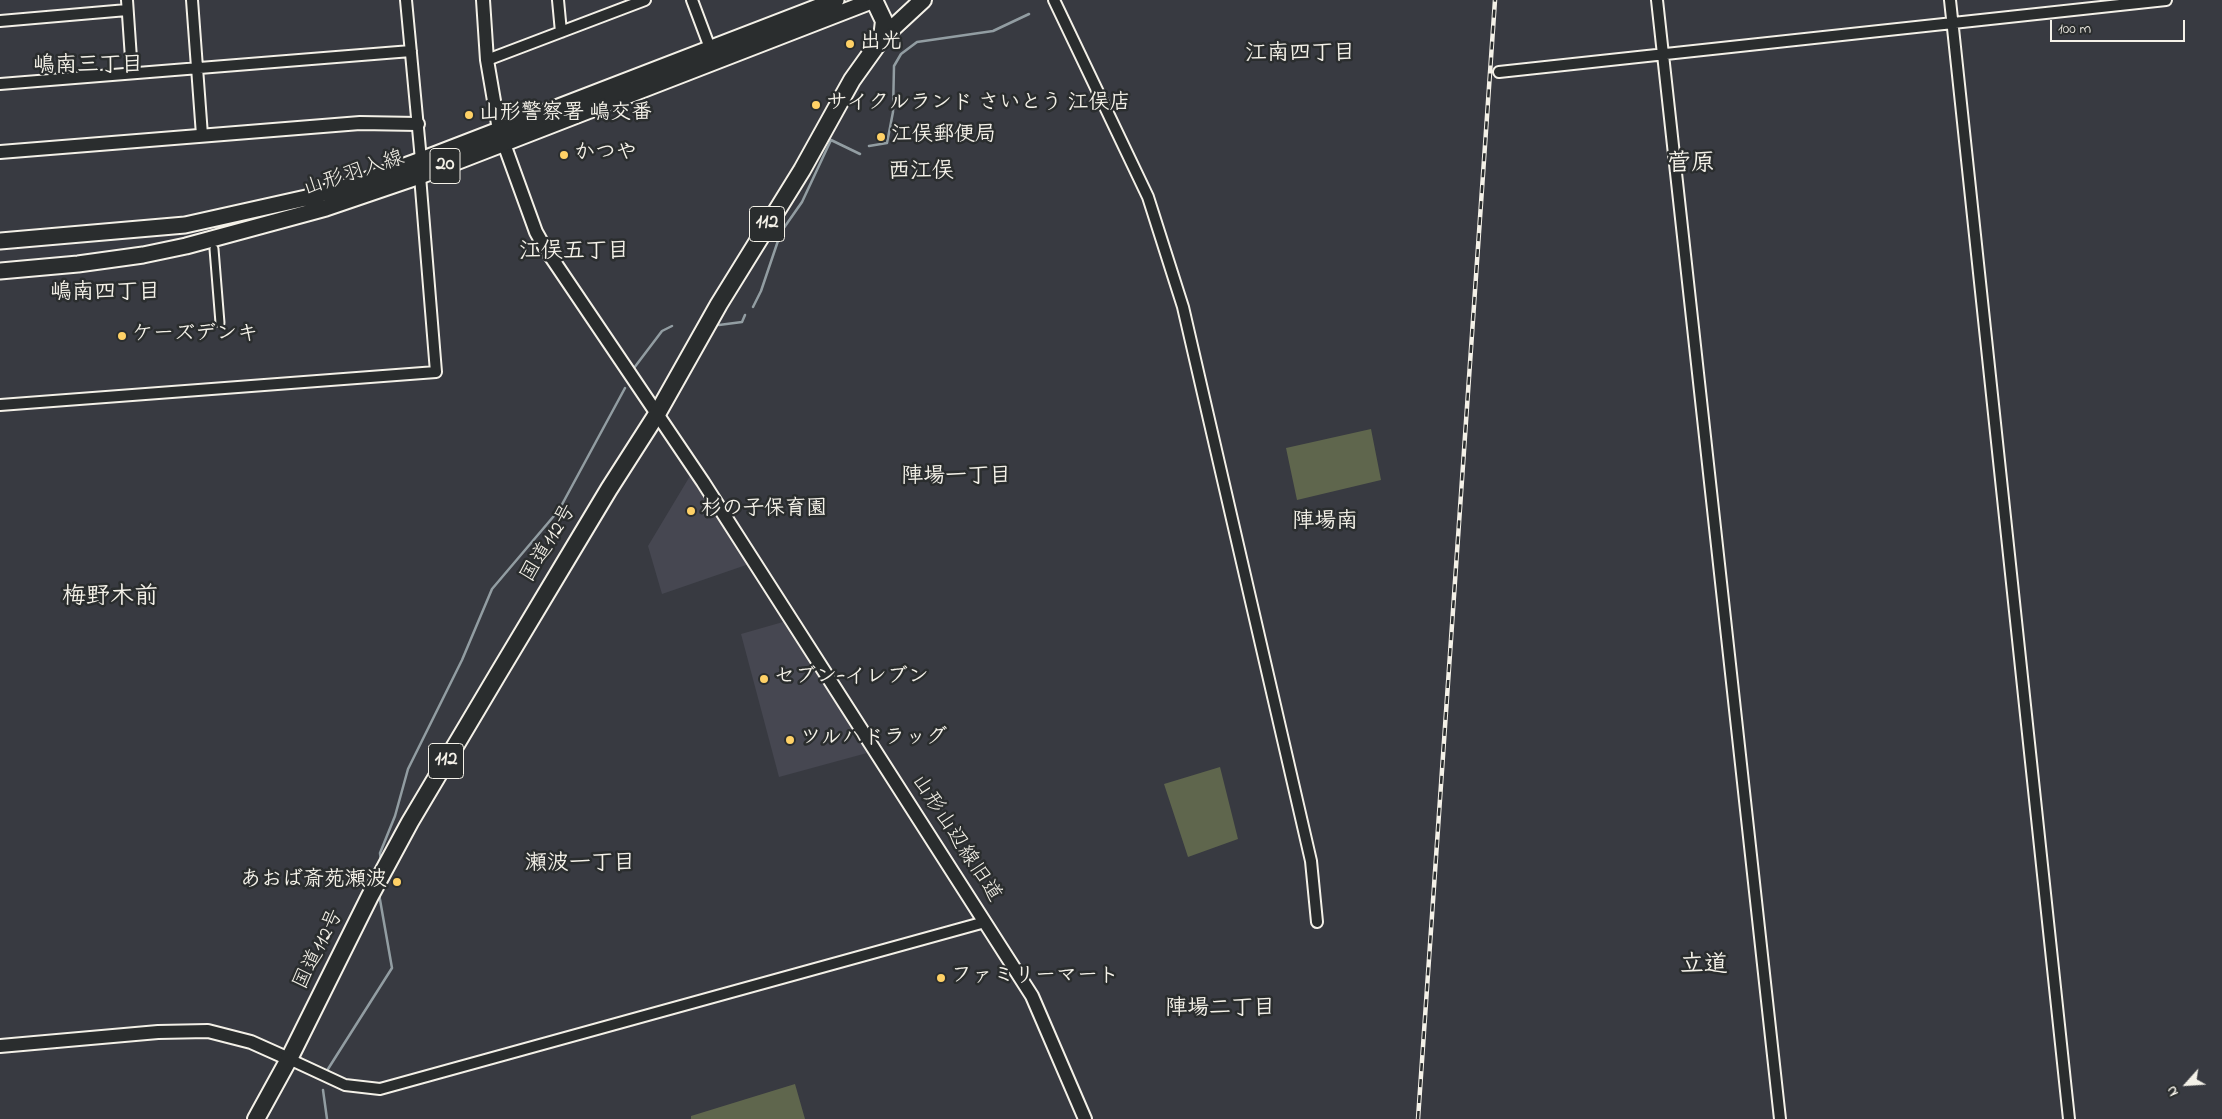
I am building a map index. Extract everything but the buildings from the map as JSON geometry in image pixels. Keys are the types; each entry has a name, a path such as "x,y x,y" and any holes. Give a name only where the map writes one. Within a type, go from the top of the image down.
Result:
{"highway":[{"path":"874,0 884,21 882,38"},
{"name":"国道112号","path":"256,1119 289,1059 370,896 410,822 609,489 657,414 719,304 802,170 852,80 882,38 923,0"}],"main road":[{"name":"山形羽入線","path":"0,271 96,262 143,255 186,246 326,208 420,176 501,137 710,48 836,0"},
{"name":"山形羽入線","path":"0,240 185,225 306,198 356,184 421,160 501,137 874,0"}],"street":[{"path":"192,0 202,135"},
{"path":"406,0 421,160"},
{"name":"山形山辺線旧道","path":"483,0 488,60 501,137 536,232 784,607 1032,996 1084,1119"},
{"path":"558,0 561,32"},
{"path":"488,60 561,32 624,4 645,0"},
{"path":"692,0 710,48"},
{"path":"1054,0 1148,197 1183,307 1311,861 1317,922"},
{"path":"1657,0 1780,1119"},
{"path":"1950,0 2069,1119"},
{"path":"1499,72 2166,0"},
{"path":"0,21 127,5 132,73"},
{"path":"0,84 411,51"},
{"path":"0,152 360,123 418,124"},
{"path":"0,405 436,372 420,176"},
{"path":"214,249 220,323"},
{"path":"0,1046 158,1032 200,1031 237,1037 345,1085 380,1089 985,922"}],"shaded area":[{"name":"杉の子保育園","path":"690,476 749,564 662,594 648,546"},
{"path":"783,622 867,753 779,777 741,634"}],"green space":[{"path":"1371,429 1381,480 1297,500 1286,448"},
{"path":"1220,767 1238,839 1188,857 1164,784"},
{"path":"795,1084 805,1119 691,1119 691,1116"}],"waterway":[{"path":"869,146 887,143 893,112 894,66 901,54 917,42 993,31 1029,14"},
{"path":"753,307 761,291 781,232 802,202 831,140 860,154"},
{"path":"719,325 742,322 745,315"},
{"path":"634,368 662,331 672,326"},
{"path":"381,861 380,853 395,816 408,769 462,660 492,589 559,510 625,388"},
{"path":"328,1069 392,968 379,894"},
{"path":"323,1090 327,1119"}],"railway":[{"path":"1418,1119 1495,0"}],"place":[{"name":"出光","path":"850,44"},
{"name":"サイクルランド さいとう 江俣店","path":"816,105"},
{"name":"山形警察署 嶋交番","path":"469,115"},
{"name":"江俣郵便局","path":"881,137"},
{"name":"かつや","path":"564,155"},
{"name":"ケーズデンキ","path":"122,336"},
{"name":"杉の子保育園","path":"691,511"},
{"name":"セブン-イレブン","path":"764,679"},
{"name":"ツルハドラッグ","path":"790,740"},
{"name":"あおば斎苑瀬波","path":"397,882"},
{"name":"ファミリーマート","path":"941,978"}],"district":[{"name":"江南四丁目","path":"1300,55"},
{"name":"嶋南三丁目","path":"88,67"},
{"name":"菅原","path":"1691,166"},
{"name":"西江俣","path":"921,173"},
{"name":"江俣五丁目","path":"574,253"},
{"name":"嶋南四丁目","path":"105,294"},
{"name":"陣場一丁目","path":"956,478"},
{"name":"陣場南","path":"1325,523"},
{"name":"梅野木前","path":"110,599"},
{"name":"瀬波一丁目","path":"580,865"},
{"name":"立道","path":"1704,967"},
{"name":"陣場二丁目","path":"1220,1010"}]}
